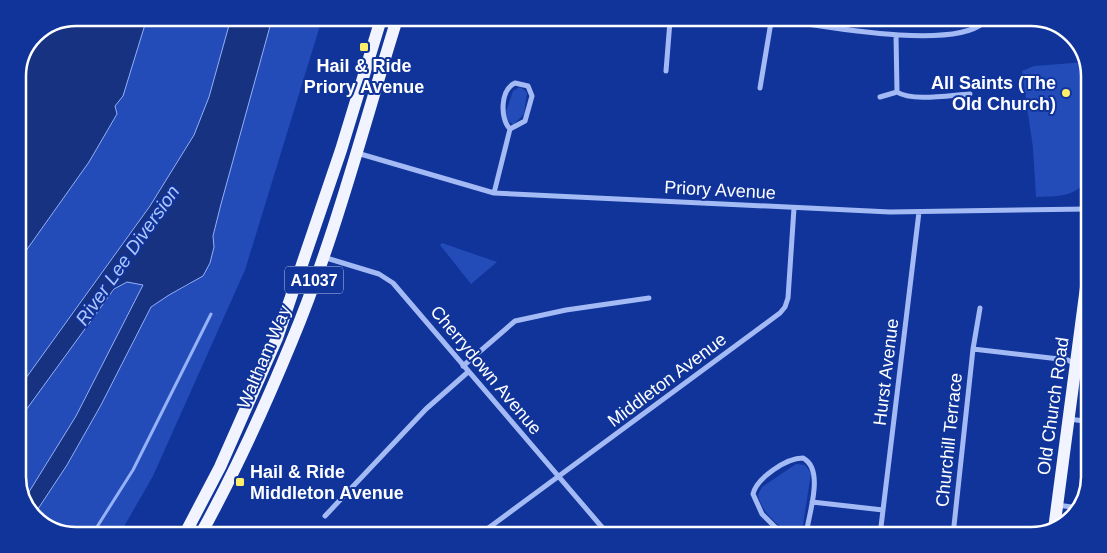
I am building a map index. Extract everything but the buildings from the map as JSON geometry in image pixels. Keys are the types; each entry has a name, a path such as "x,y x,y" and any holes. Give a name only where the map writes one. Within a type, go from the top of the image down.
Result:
{"main road":[{"name":"Waltham Way","path":"188,527 234,436 278,338 332,177 379,26"},
{"name":"Waltham Way","path":"204,527 247,442 292,342 348,182 391,26"},
{"path":"351,118 366,122"},
{"path":"332,177 348,182"},
{"path":"317,220 333,225"},
{"name":"A1037","path":"299,277 314,281"},
{"name":"Old Church Road","path":"1055,520 1075,364 1081,347"},
{"path":"234,436 247,442"}],"street":[{"path":"666,71 670,26"},
{"path":"760,88 770,26"},
{"path":"820,26 877,35 962,32 976,26"},
{"path":"896,35 897,92"},
{"path":"494,193 510,130 503,118 503,107 512,85 524,84 531,90 528,116 522,124 510,130"},
{"path":"897,92 903,96 914,97 970,94"},
{"path":"880,97 897,92"},
{"name":"Priory Avenue","path":"356,153 494,193 794,208 919,212 1081,209"},
{"name":"Middleton Avenue","path":"490,527 780,313 785,307 788,298 794,208"},
{"name":"Hurst Avenue","path":"881,527 919,212"},
{"name":"Cherrydown Avenue","path":"322,257 387,278 602,527"},
{"path":"463,366 515,321 566,310 649,298"},
{"name":"Churchill Terrace","path":"953,527 973,348 980,308"},
{"path":"973,348 1068,360 1075,364"},
{"path":"325,516 426,409 468,372"},
{"path":"1068,419 1081,421"},
{"path":"775,527 762,514 753,498 754,490 758,483 788,461 803,458 808,460 813,472 812,502 807,527"},
{"path":"812,502 883,510"},
{"path":"1057,505 1071,507"}],"shaded area":[{"path":"145,26 229,26 209,97 194,135 150,206 26,378 26,251 89,162 117,114 115,106 123,96"},
{"path":"270,26 320,26 245,270 153,476 124,527 76,527 54,522 38,509 67,465 101,405 151,307 191,284 214,247 213,236"},
{"path":"1079,63 1080,67 1081,186 1072,192 1059,196 1036,197 1033,148 1022,71 1034,66"},
{"path":"520,87 527,92 524,114 513,125 507,120 506,112 513,91"},
{"path":"442,243 497,262 471,284 440,245"},
{"path":"127,281 143,285 76,416 29,492 26,480 26,410 104,302 120,284"},
{"path":"796,464 805,465 811,473 802,527 782,527 770,517 762,507 758,495 762,487"}],"water":[{"path":"145,26 123,96 115,106 117,114 89,162 26,251 26,73 31,54 43,39 51,33 67,27"},
{"name":"River Lee Diversion","path":"229,26 270,26 221,204 213,236 214,247 210,263 203,276 151,307 101,405 67,465 38,509 29,492 76,416 143,285 127,282 114,289 26,410 26,378 150,206 194,135 209,97"}],"waterway":[{"path":"97,527 133,470 211,314"}],"place":[{"name":"Hail & Ride Priory Avenue","path":"364,47"},
{"name":"All Saints (The Old Church)","path":"1066,93"},
{"name":"Hail & Ride Middleton Avenue","path":"240,482"}]}
